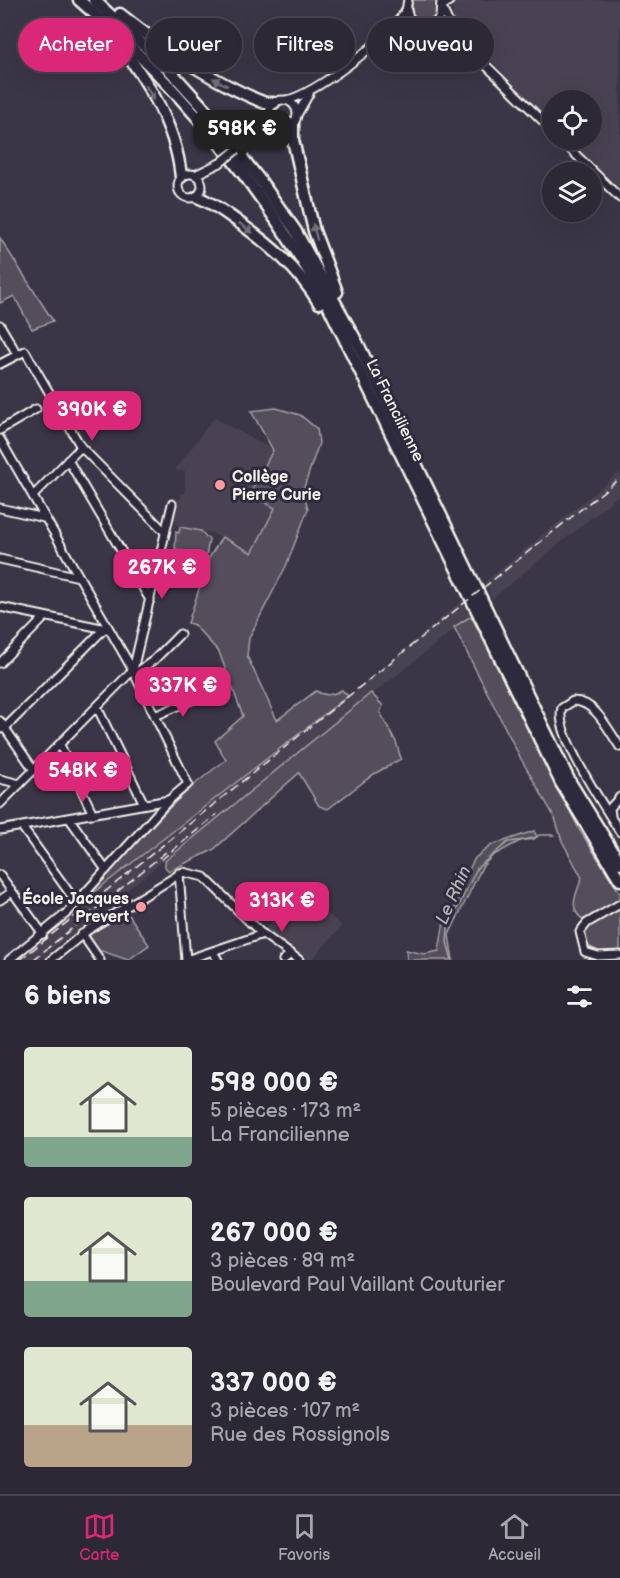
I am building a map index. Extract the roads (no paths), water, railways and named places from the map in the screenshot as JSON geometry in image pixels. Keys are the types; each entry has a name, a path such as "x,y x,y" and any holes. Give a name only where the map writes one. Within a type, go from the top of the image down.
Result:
{"highway":[{"path":"73,0 109,34 148,89 166,123 178,159 181,177"},
{"name":"La Francilienne","path":"79,0 165,79 233,158 290,239 328,305 561,783 620,880"},
{"name":"La Francilienne","path":"94,0 165,65 244,158 295,230 358,344 570,782 620,863"},
{"path":"101,0 191,66 237,92 265,103 274,103"},
{"path":"295,119 296,157 320,248 359,341 358,344"},
{"path":"197,197 206,200 258,236 300,274 362,375"}],"street":[{"path":"400,18 406,9 408,0"},
{"path":"442,5 450,0"},
{"path":"406,9 409,18"},
{"path":"275,126 270,119 269,110 274,103 311,92 367,49"},
{"path":"493,72 542,120"},
{"path":"249,140 275,126 284,128 295,119 311,92"},
{"path":"286,100 294,105 295,119"},
{"path":"201,182 270,119"},
{"path":"571,150 620,198"},
{"path":"195,175 201,182 202,190 197,197 189,199 179,193 177,185 181,177 195,175 220,163"},
{"path":"0,325 17,354"},
{"path":"0,364 25,351 81,447 165,532"},
{"path":"0,430 36,409"},
{"path":"0,438 106,629 134,672 188,784 169,800 76,902 43,934 9,960"},
{"path":"33,496 81,447"},
{"path":"68,460 150,600"},
{"path":"134,672 171,504"},
{"path":"0,508 44,518"},
{"path":"0,559 79,577"},
{"path":"0,607 106,629"},
{"path":"0,663 45,617"},
{"path":"34,770 2,726 106,629"},
{"path":"0,804 134,672 154,660 180,634"},
{"path":"155,716 196,698"},
{"path":"620,747 587,704 573,701 562,708 559,718 566,736 620,832"},
{"path":"97,707 144,804"},
{"path":"60,745 93,814"},
{"path":"0,779 20,784"},
{"path":"610,816 610,808 620,797"},
{"path":"0,830 169,800"},
{"path":"69,818 106,870"},
{"path":"22,826 76,902"},
{"path":"179,873 186,960 263,934"},
{"path":"51,960 82,934 179,873 204,877 263,934 299,960"},
{"path":"0,875 43,934"},
{"path":"0,900 12,892"},
{"path":"620,904 587,923 580,932 585,952 598,956 620,955"},
{"path":"82,934 100,960"},
{"path":"213,952 218,960"},
{"path":"283,960 291,954"}],"waterway":[{"name":"Le Rhin","path":"452,960 447,942 448,928 477,868 508,842 534,839 539,835 554,835"}],"railway":[{"path":"20,960 620,478"},
{"path":"161,860 217,814"},
{"path":"33,960 166,852"}],"place":[{"name":"Collège Pierre Curie","path":"220,485"},
{"name":"École Jacques Prevert","path":"141,907"}]}
